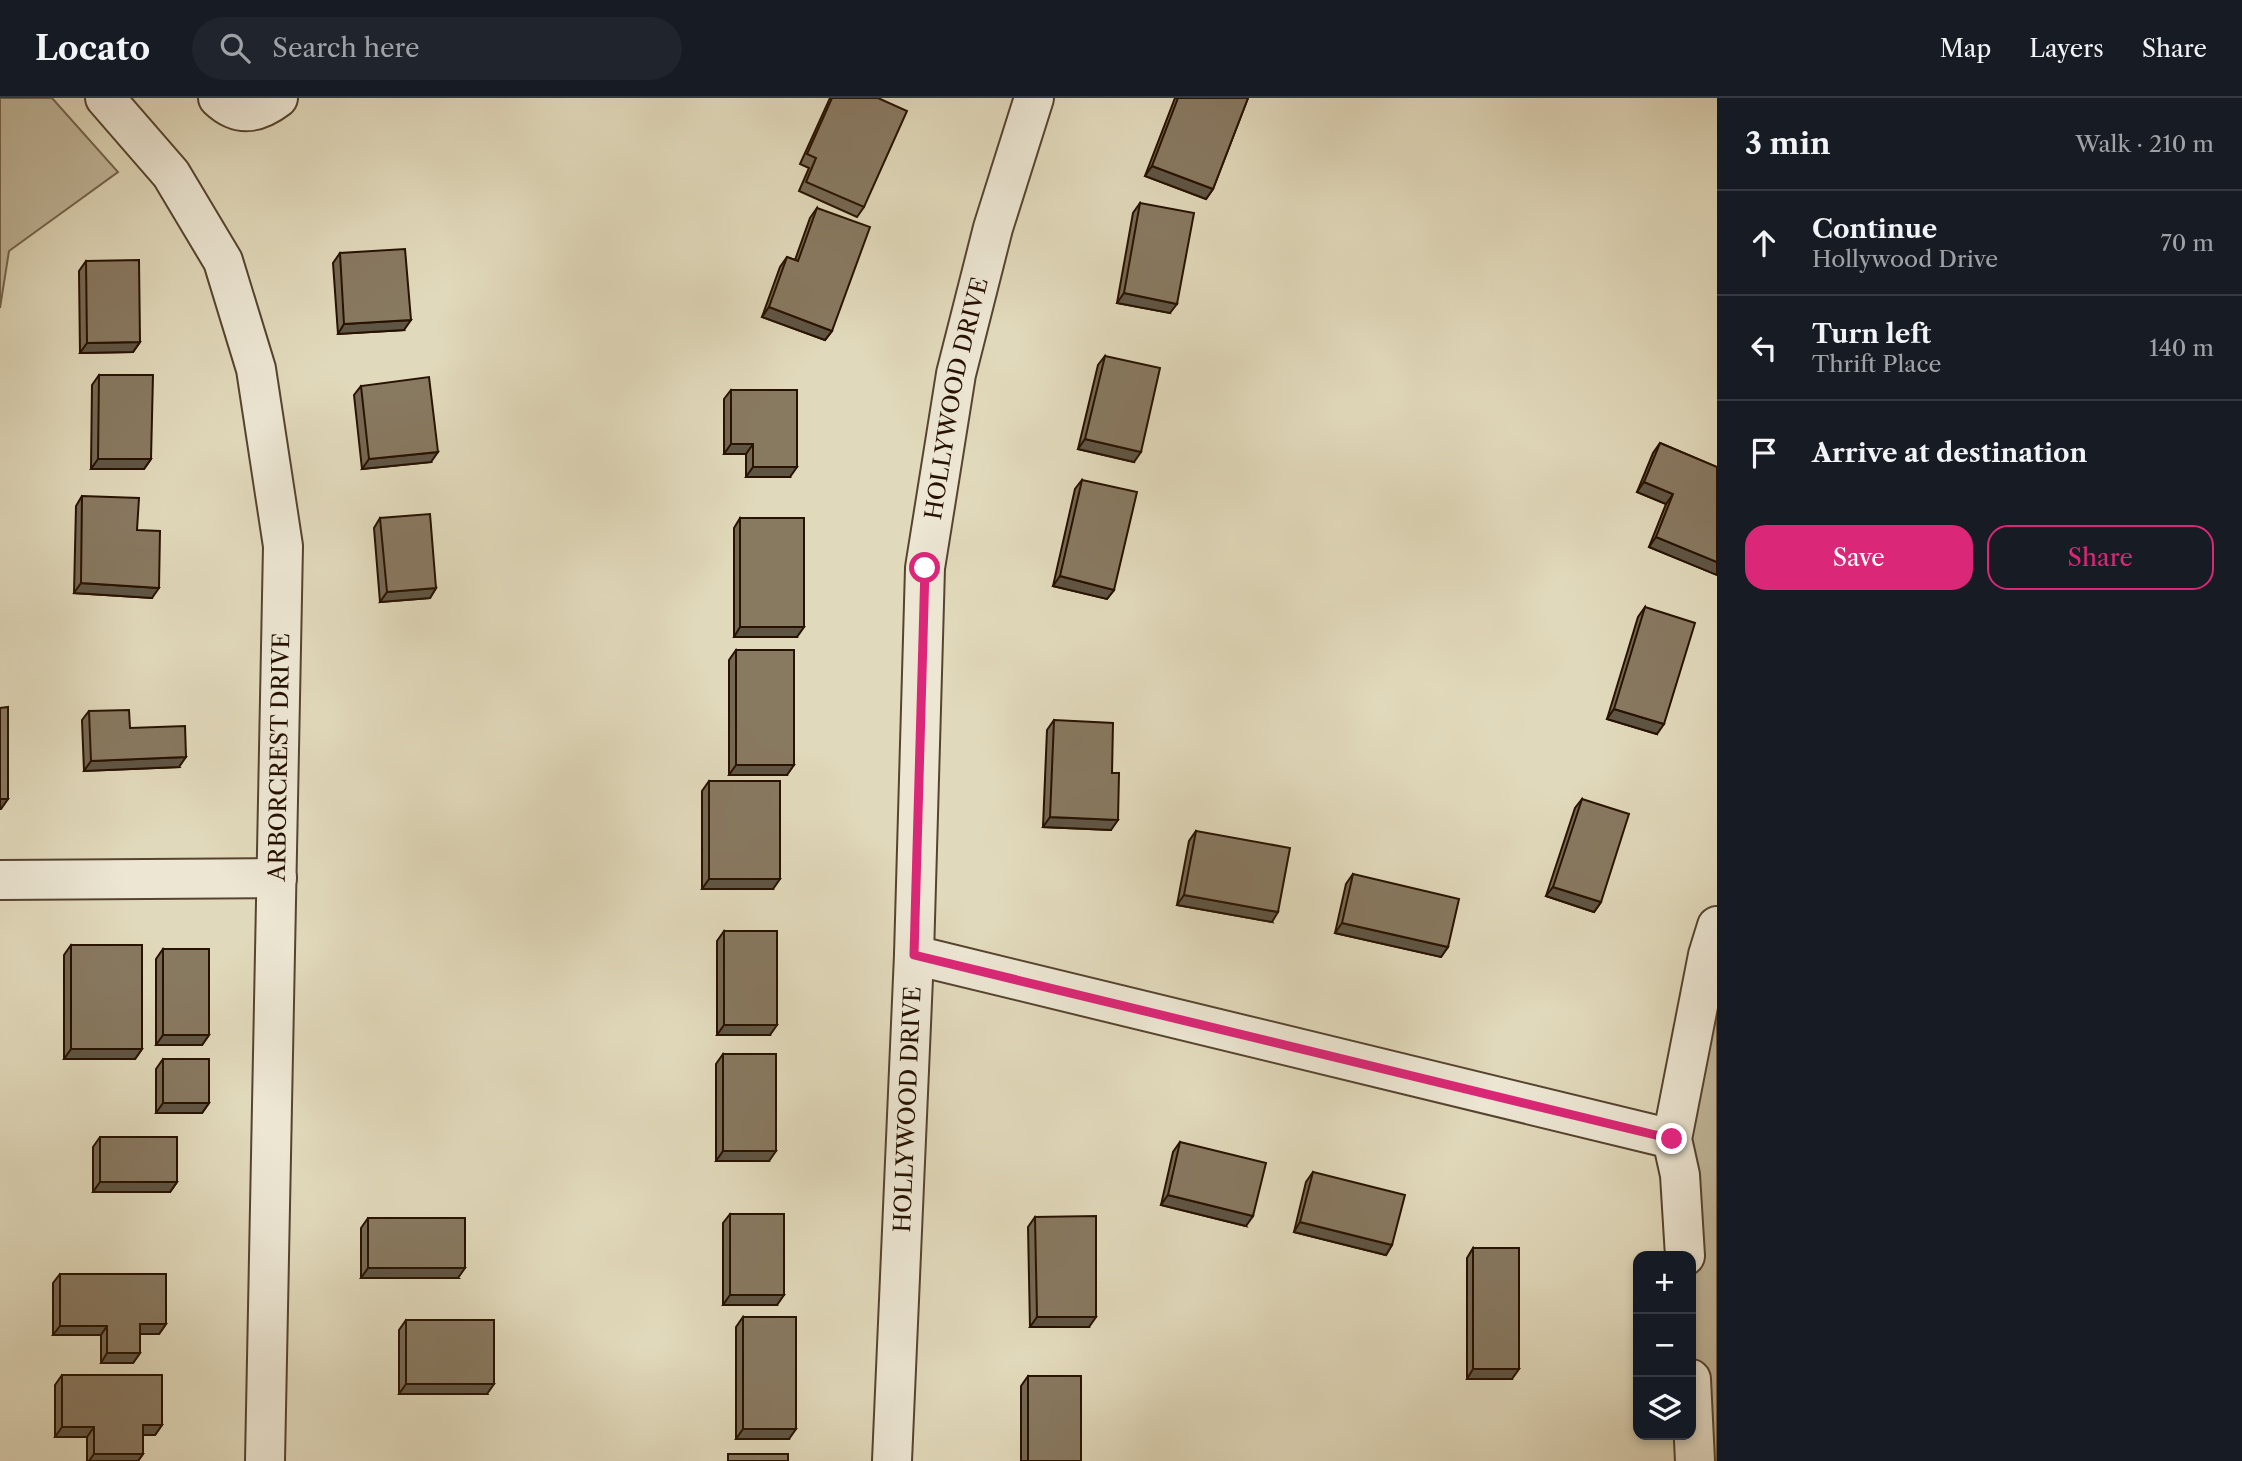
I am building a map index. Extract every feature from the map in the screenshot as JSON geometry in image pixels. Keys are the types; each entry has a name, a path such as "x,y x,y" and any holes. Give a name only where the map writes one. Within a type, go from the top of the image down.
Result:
{"street":[{"name":"ARBORCREST DRIVE","path":"105,98 171,174 223,261 256,369 283,547 265,1461"},
{"path":"218,98 227,106 244,113 257,111 278,98"},
{"name":"HOLLYWOOD DRIVE","path":"892,1461 914,955 925,568 956,373 993,228 1034,98"},
{"path":"0,880 277,878"},
{"path":"1685,1251 1680,1175 1672,1139 1708,955 1717,926"},
{"path":"914,955 1672,1139"},
{"path":"1694,1440 1695,1461"}],"shaded area":[{"path":"0,98 52,98 118,172 9,251 0,308"},
{"path":"1717,1006 1717,1461 1688,1461 1690,1440 1696,1440 1696,1251 1689,1251 1688,1129"}],"building":[{"path":"832,98 878,98 907,111 864,207 806,182 816,158 807,154"},
{"path":"1178,98 1248,98 1213,189 1152,166"},
{"path":"1140,203 1194,213 1177,304 1124,293"},
{"path":"817,208 870,227 832,331 769,307 787,257 798,261"},
{"path":"405,249 411,320 344,324 340,253"},
{"path":"139,260 140,342 87,343 86,261"},
{"path":"1105,356 1160,368 1141,452 1085,439"},
{"path":"99,375 153,375 151,459 98,459"},
{"path":"429,377 438,452 369,459 361,386"},
{"path":"731,390 797,390 797,467 753,467 753,444 731,444"},
{"path":"1660,443 1717,467 1717,562 1656,537 1673,494 1644,482"},
{"path":"1082,480 1137,492 1114,590 1060,576"},
{"path":"82,496 139,498 137,530 160,531 159,588 81,583"},
{"path":"430,514 436,588 387,592 380,518"},
{"path":"740,518 804,518 804,627 740,627"},
{"path":"1645,607 1695,623 1664,724 1614,709"},
{"path":"736,650 794,650 794,765 736,765"},
{"path":"8,707 8,799 0,799 0,708"},
{"path":"129,710 130,728 185,726 186,757 91,761 89,711"},
{"path":"1054,720 1113,723 1112,773 1119,773 1118,820 1050,817"},
{"path":"709,781 780,781 780,879 709,879"},
{"path":"1582,799 1629,814 1601,902 1553,887"},
{"path":"1196,831 1290,848 1278,912 1184,895"},
{"path":"1353,874 1459,899 1448,947 1342,923"},
{"path":"724,931 777,931 777,1025 724,1025"},
{"path":"71,945 142,945 142,1049 71,1049"},
{"path":"163,949 209,949 209,1035 163,1035"},
{"path":"723,1054 776,1054 776,1151 723,1151"},
{"path":"163,1059 209,1059 209,1103 163,1103"},
{"path":"100,1137 177,1137 177,1182 100,1182"},
{"path":"1180,1142 1266,1163 1253,1216 1168,1195"},
{"path":"1313,1172 1405,1195 1392,1245 1300,1222"},
{"path":"730,1214 784,1214 784,1295 730,1295"},
{"path":"1096,1216 1096,1317 1037,1317 1035,1217"},
{"path":"368,1218 465,1218 465,1268 368,1268"},
{"path":"1473,1248 1519,1248 1519,1369 1473,1369"},
{"path":"60,1274 166,1274 166,1324 140,1324 140,1353 107,1353 107,1326 60,1326"},
{"path":"743,1317 796,1317 796,1429 743,1429"},
{"path":"406,1320 494,1320 494,1384 406,1384"},
{"path":"62,1375 162,1375 162,1425 143,1425 143,1454 94,1454 94,1427 62,1427"},
{"path":"1028,1376 1081,1376 1081,1461 1028,1461"},
{"path":"728,1454 788,1454 788,1461 728,1461"}],"route":[{"path":"925,568 914,955 1672,1139"}]}
